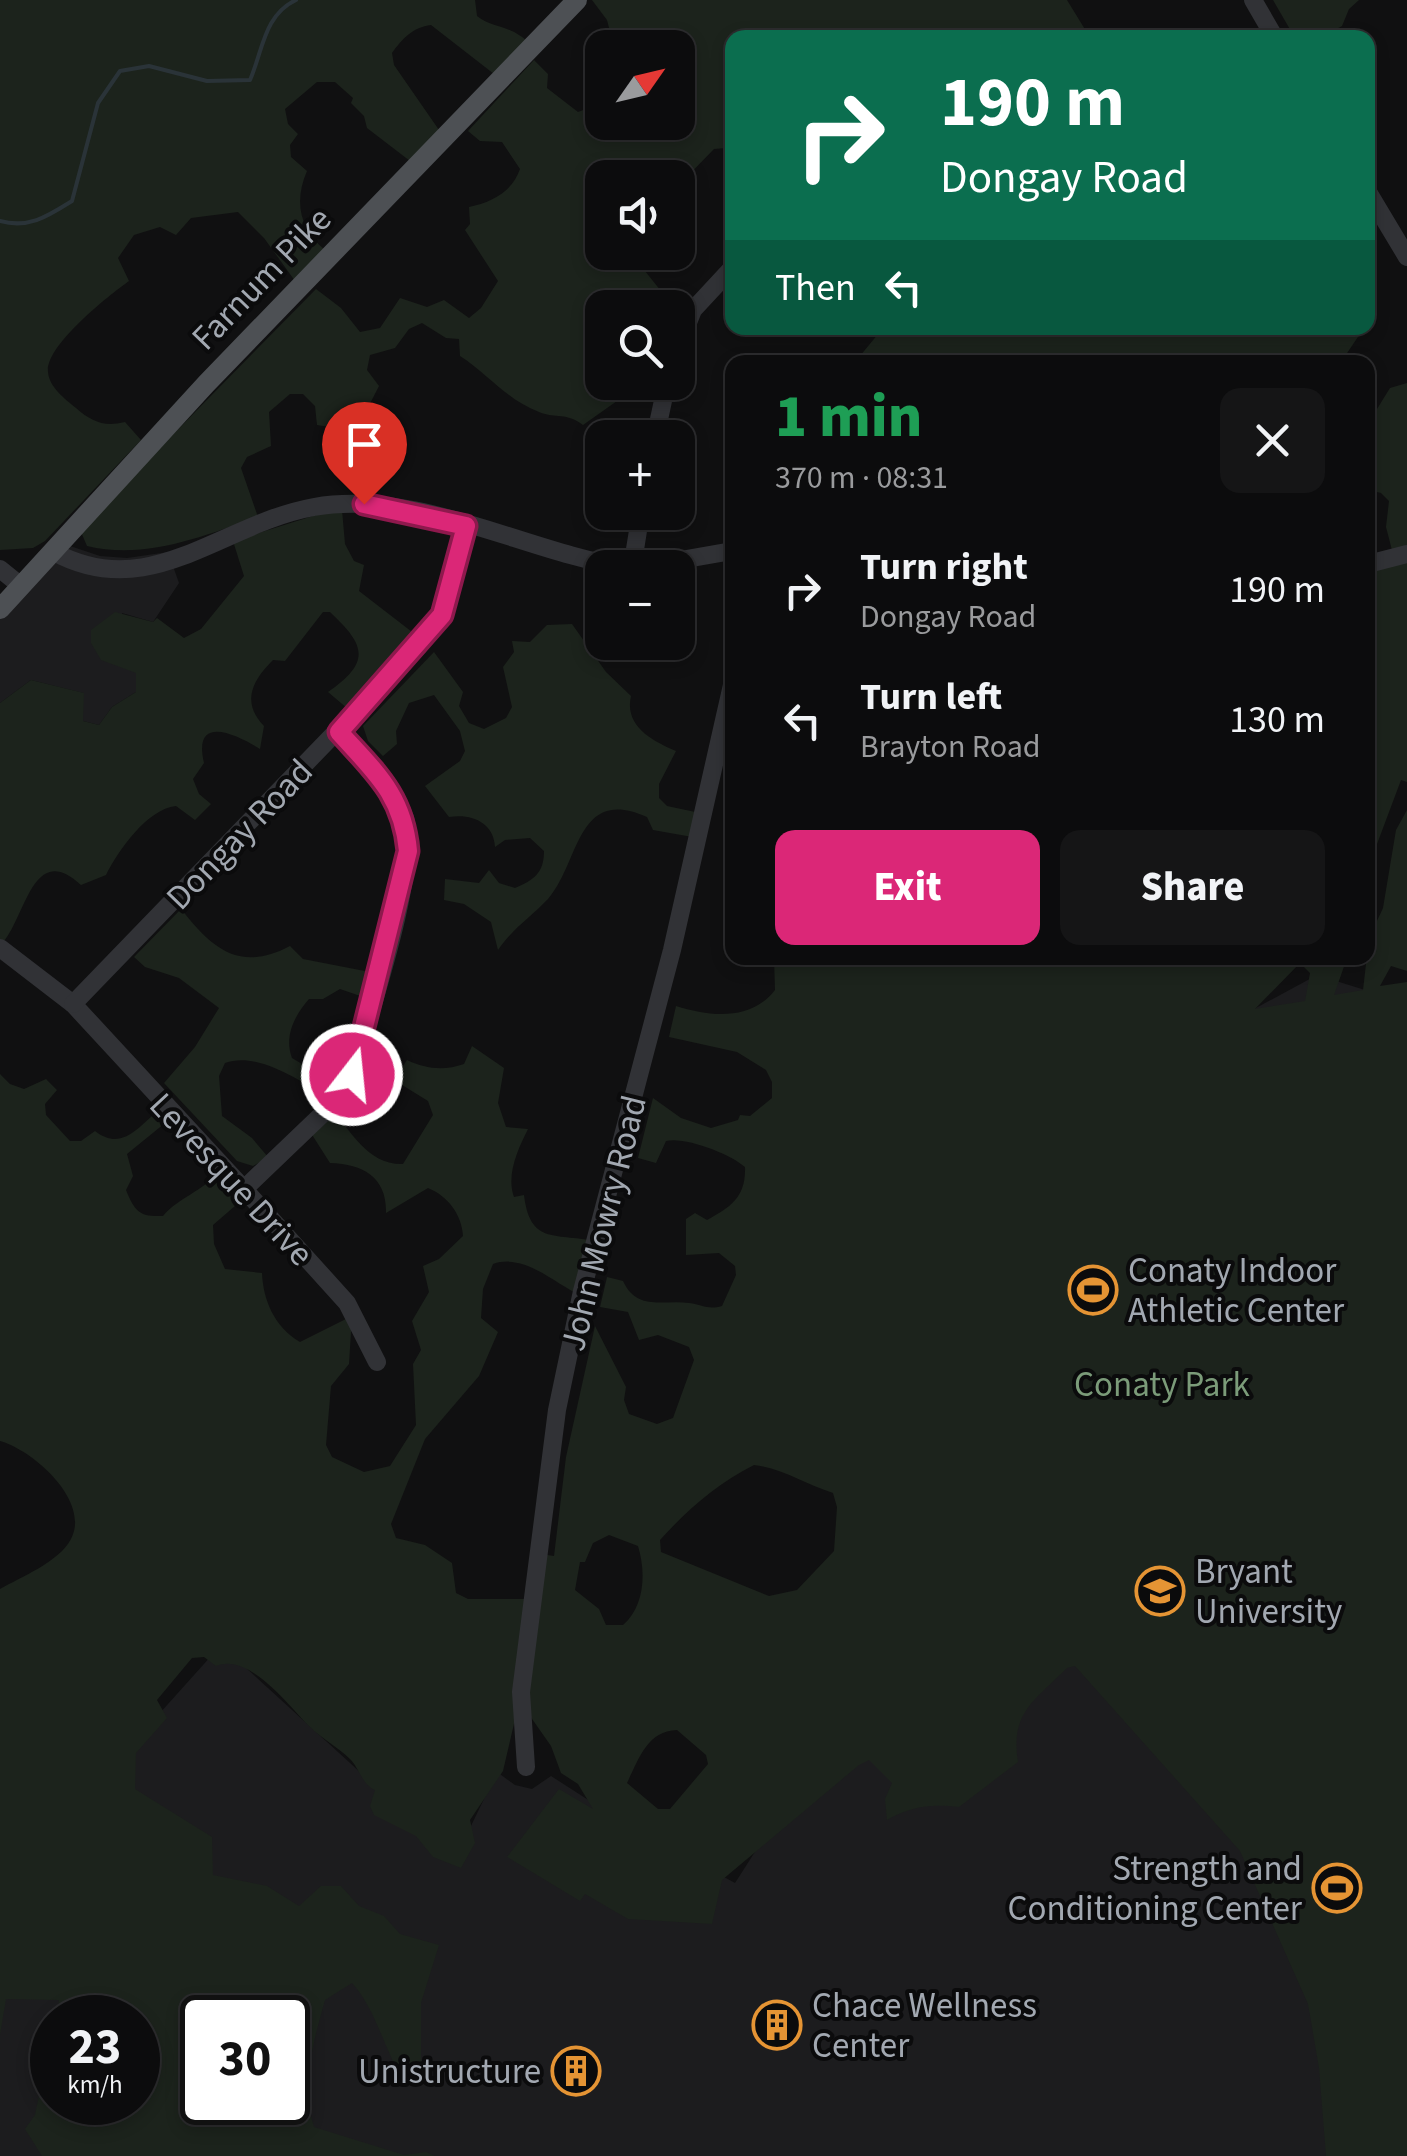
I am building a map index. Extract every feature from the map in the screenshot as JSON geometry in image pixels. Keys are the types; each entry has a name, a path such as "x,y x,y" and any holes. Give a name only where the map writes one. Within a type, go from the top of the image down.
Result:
{"main road":[{"name":"Farnum Pike","path":"0,608 206,384 578,0"}],"street":[{"path":"1253,0 1270,30"},
{"path":"1375,204 1407,257"},
{"path":"695,308 725,276"},
{"path":"54,552 79,566 125,573 174,562 228,534 317,507 364,504 466,526 585,559"},
{"name":"Dongay Road","path":"73,1004 339,732 442,615 466,526"},
{"path":"695,557 725,552"},
{"path":"1375,562 1407,554"},
{"path":"0,569 21,586"},
{"name":"John Mowry Road","path":"526,1768 521,1692 557,1410 582,1291 672,950 725,716"},
{"path":"244,1189 336,1101 352,1075 399,895 408,851 405,819 392,791 339,732"},
{"path":"0,948 73,1004"},
{"name":"Levesque Drive","path":"73,1004 347,1303 377,1362"}],"shaded area":[{"path":"55,541 100,556 127,558 168,552 179,583 153,622 122,613 136,672 136,692 112,707 99,725 83,721 83,693 31,680 0,703 0,603"},
{"name":"Bryant University","path":"1317,975 1381,995 1407,2156 0,2156 0,1878 106,1773 221,1645 455,1859 497,1772 515,1785 532,1789 551,1776 618,1819 735,1883 877,1661 1082,1102"}],"green space":[{"path":"0,0 475,0 477,16 527,41 494,74 431,25 404,39 392,53 394,65 439,130 410,161 367,128 364,116 351,103 353,98 335,82 317,82 285,109 288,124 298,134 290,145 291,157 307,171 301,214 309,233 325,250 295,281 264,238 238,212 191,218 176,235 160,227 134,235 118,258 129,281 67,336 56,349 48,372 54,388 82,413 104,423 125,422 141,440 45,541 33,548 0,550"},
{"path":"592,0 1067,0 1085,30 725,30 725,148 714,149 695,169 695,160 585,160 585,270 645,270 660,290 585,290 585,400 617,401 583,425 571,418 539,412 517,401 460,356 459,339 446,338 422,323 409,329 395,348 370,355 367,370 379,386 358,427 348,430 317,425 315,406 303,394 290,394 269,412 271,446 247,457 241,468 258,517 153,548 109,550 87,546 81,532 87,522 316,289 341,308 360,332 380,328 400,298 427,307 444,300 469,318 481,308 498,281 465,230 470,224 469,207 500,195 520,169 502,142 480,141 468,131 534,60 548,74 547,88 578,112 585,109 585,140 695,140 695,30 610,30"},
{"path":"1273,0 1359,0 1349,9 1342,26 1335,30 1290,30"},
{"path":"877,335 1359,335 1346,355 861,355"},
{"path":"1407,383 1407,551 1393,554 1386,527 1389,501 1375,492 1375,410 1390,388"},
{"path":"342,510 345,544 354,561 364,565 359,591 416,635 348,709 328,692 352,671 359,653 351,634 330,612 323,612 285,661 273,660 255,684 251,700 264,726 260,749 230,734 211,733 205,737 204,763 193,779 199,794 211,804 195,820 176,806 155,815 126,843 106,875 81,885 64,873 51,872 40,878 0,945 0,703 31,680 84,693 83,721 99,725 112,707 136,692 136,673 101,660 91,643 91,630 115,612 153,622 157,618 184,638 201,629 244,576 233,541"},
{"path":"1407,562 1407,782 1401,780 1375,846 1375,569"},
{"path":"572,624 585,642 585,660 598,660 631,696 636,724 649,737 676,751 659,784 659,798 667,806 700,813 698,838 653,830 647,817 624,810 606,811 583,832 548,899 498,950 491,922 464,904 444,900 445,879 479,883 489,870 499,883 515,888 537,875 544,851 530,838 505,840 495,847 486,826 473,818 449,817 425,786 460,761 465,751 460,731 434,695 409,703 396,731 397,744 383,756 368,741 363,726 434,652 463,692 459,706 469,723 484,729 506,718 512,707 503,667 514,652 512,641 530,642 547,625"},
{"name":"Conaty Park","path":"1407,810 1407,971 1391,966 1380,986 1407,982 1407,2156 1326,2156 1319,2068 1308,2004 1240,1851 1075,1666 1067,1668 1035,1699 1021,1719 1016,1745 1018,1762 959,1807 922,1807 887,1820 885,1799 892,1783 869,1760 722,1880 712,1924 628,1919 585,1894 580,1901 507,1857 559,1789 593,1809 578,1784 561,1773 551,1746 530,1716 517,1711 503,1771 470,1820 475,1843 461,1868 433,1857 416,1836 374,1815 370,1806 375,1790 351,1760 314,1731 267,1683 242,1667 216,1666 204,1657 192,1658 157,1700 167,1718 136,1753 135,1789 212,1837 213,1875 267,1886 299,1906 321,1886 341,1886 359,1906 384,1916 400,1934 439,1945 421,2003 421,2085 405,2084 368,2005 352,1983 325,2000 310,2066 310,1995 180,1995 180,2125 310,2125 310,2111 314,2127 404,2155 426,2152 435,2156 42,2156 25,2129 30,2122 160,2125 160,1995 30,1995 30,1999 6,1999 0,2035 0,1589 58,1555 71,1539 75,1524 73,1509 55,1479 28,1455 0,1441 0,1074 10,1084 24,1089 46,1079 57,1090 45,1104 46,1115 70,1141 81,1141 95,1131 105,1137 122,1138 160,1109 170,1119 127,1154 133,1176 126,1190 136,1208 144,1214 163,1216 218,1172 243,1199 213,1225 214,1244 225,1269 262,1273 272,1312 283,1329 300,1342 352,1316 349,1364 331,1386 326,1445 332,1457 364,1472 390,1466 416,1425 413,1364 421,1350 412,1321 429,1292 423,1266 439,1259 463,1236 462,1228 448,1201 428,1188 386,1213 378,1182 353,1166 330,1163 309,1130 330,1108 370,1153 390,1163 403,1164 433,1115 428,1101 394,1080 407,1060 449,1068 464,1064 472,1046 504,1068 498,1103 506,1127 528,1129 512,1171 514,1197 524,1195 527,1211 538,1229 556,1236 595,1241 582,1296 528,1266 493,1264 483,1289 481,1318 498,1332 479,1376 425,1439 391,1524 396,1538 425,1545 452,1563 456,1593 468,1599 533,1599 540,1554 554,1556 566,1457 595,1326 626,1387 624,1400 629,1414 657,1424 673,1418 694,1360 689,1347 658,1335 639,1340 628,1312 600,1307 607,1277 623,1281 643,1301 713,1308 722,1306 736,1275 735,1266 719,1253 686,1255 686,1219 695,1213 707,1220 730,1205 740,1194 745,1167 707,1147 674,1140 666,1141 656,1163 638,1158 653,1098 681,1118 711,1128 738,1120 740,1115 750,1116 772,1098 772,1082 766,1070 737,1052 669,1037 676,1006 716,1014 754,1007 775,990 774,965 1298,965 1255,1009 1305,1001 1310,973 1302,965 1345,965 1334,995 1363,990 1366,965 1375,965 1375,925 1383,908 1396,830","holes":["754,1465 833,1493 837,1507 834,1551 797,1590 769,1596 661,1552 660,1540 716,1489","609,1535 638,1546 642,1567 640,1599 623,1625 606,1625 599,1609 575,1590 580,1562 585,1562 593,1543","677,1730 706,1755 708,1764 670,1809 658,1809 627,1783 651,1741"]},
{"path":"181,909 204,935 228,952 256,957 290,946 303,959 375,973 369,999 340,989 323,999 309,999 292,1027 292,1058 339,1086 331,1098 265,1065 238,1060 225,1063 219,1076 222,1116 252,1138 268,1157 253,1166 237,1161 164,1083 195,1047 219,1008 179,978 145,967 134,957"}],"waterway":[{"path":"0,221 29,222 72,201 98,103 120,71 149,66 207,81 250,80 271,24 296,0"}],"place":[{"name":"Conaty Indoor Athletic Center","path":"1093,1290"},
{"name":"Bryant University","path":"1160,1591"},
{"name":"Strength and Conditioning Center","path":"1337,1888"},
{"name":"Chace Wellness Center","path":"777,2025"},
{"name":"Unistructure","path":"576,2071"}],"route":[{"path":"352,1075 408,851 405,819 392,791 339,732 442,615 466,526 364,504"}]}
